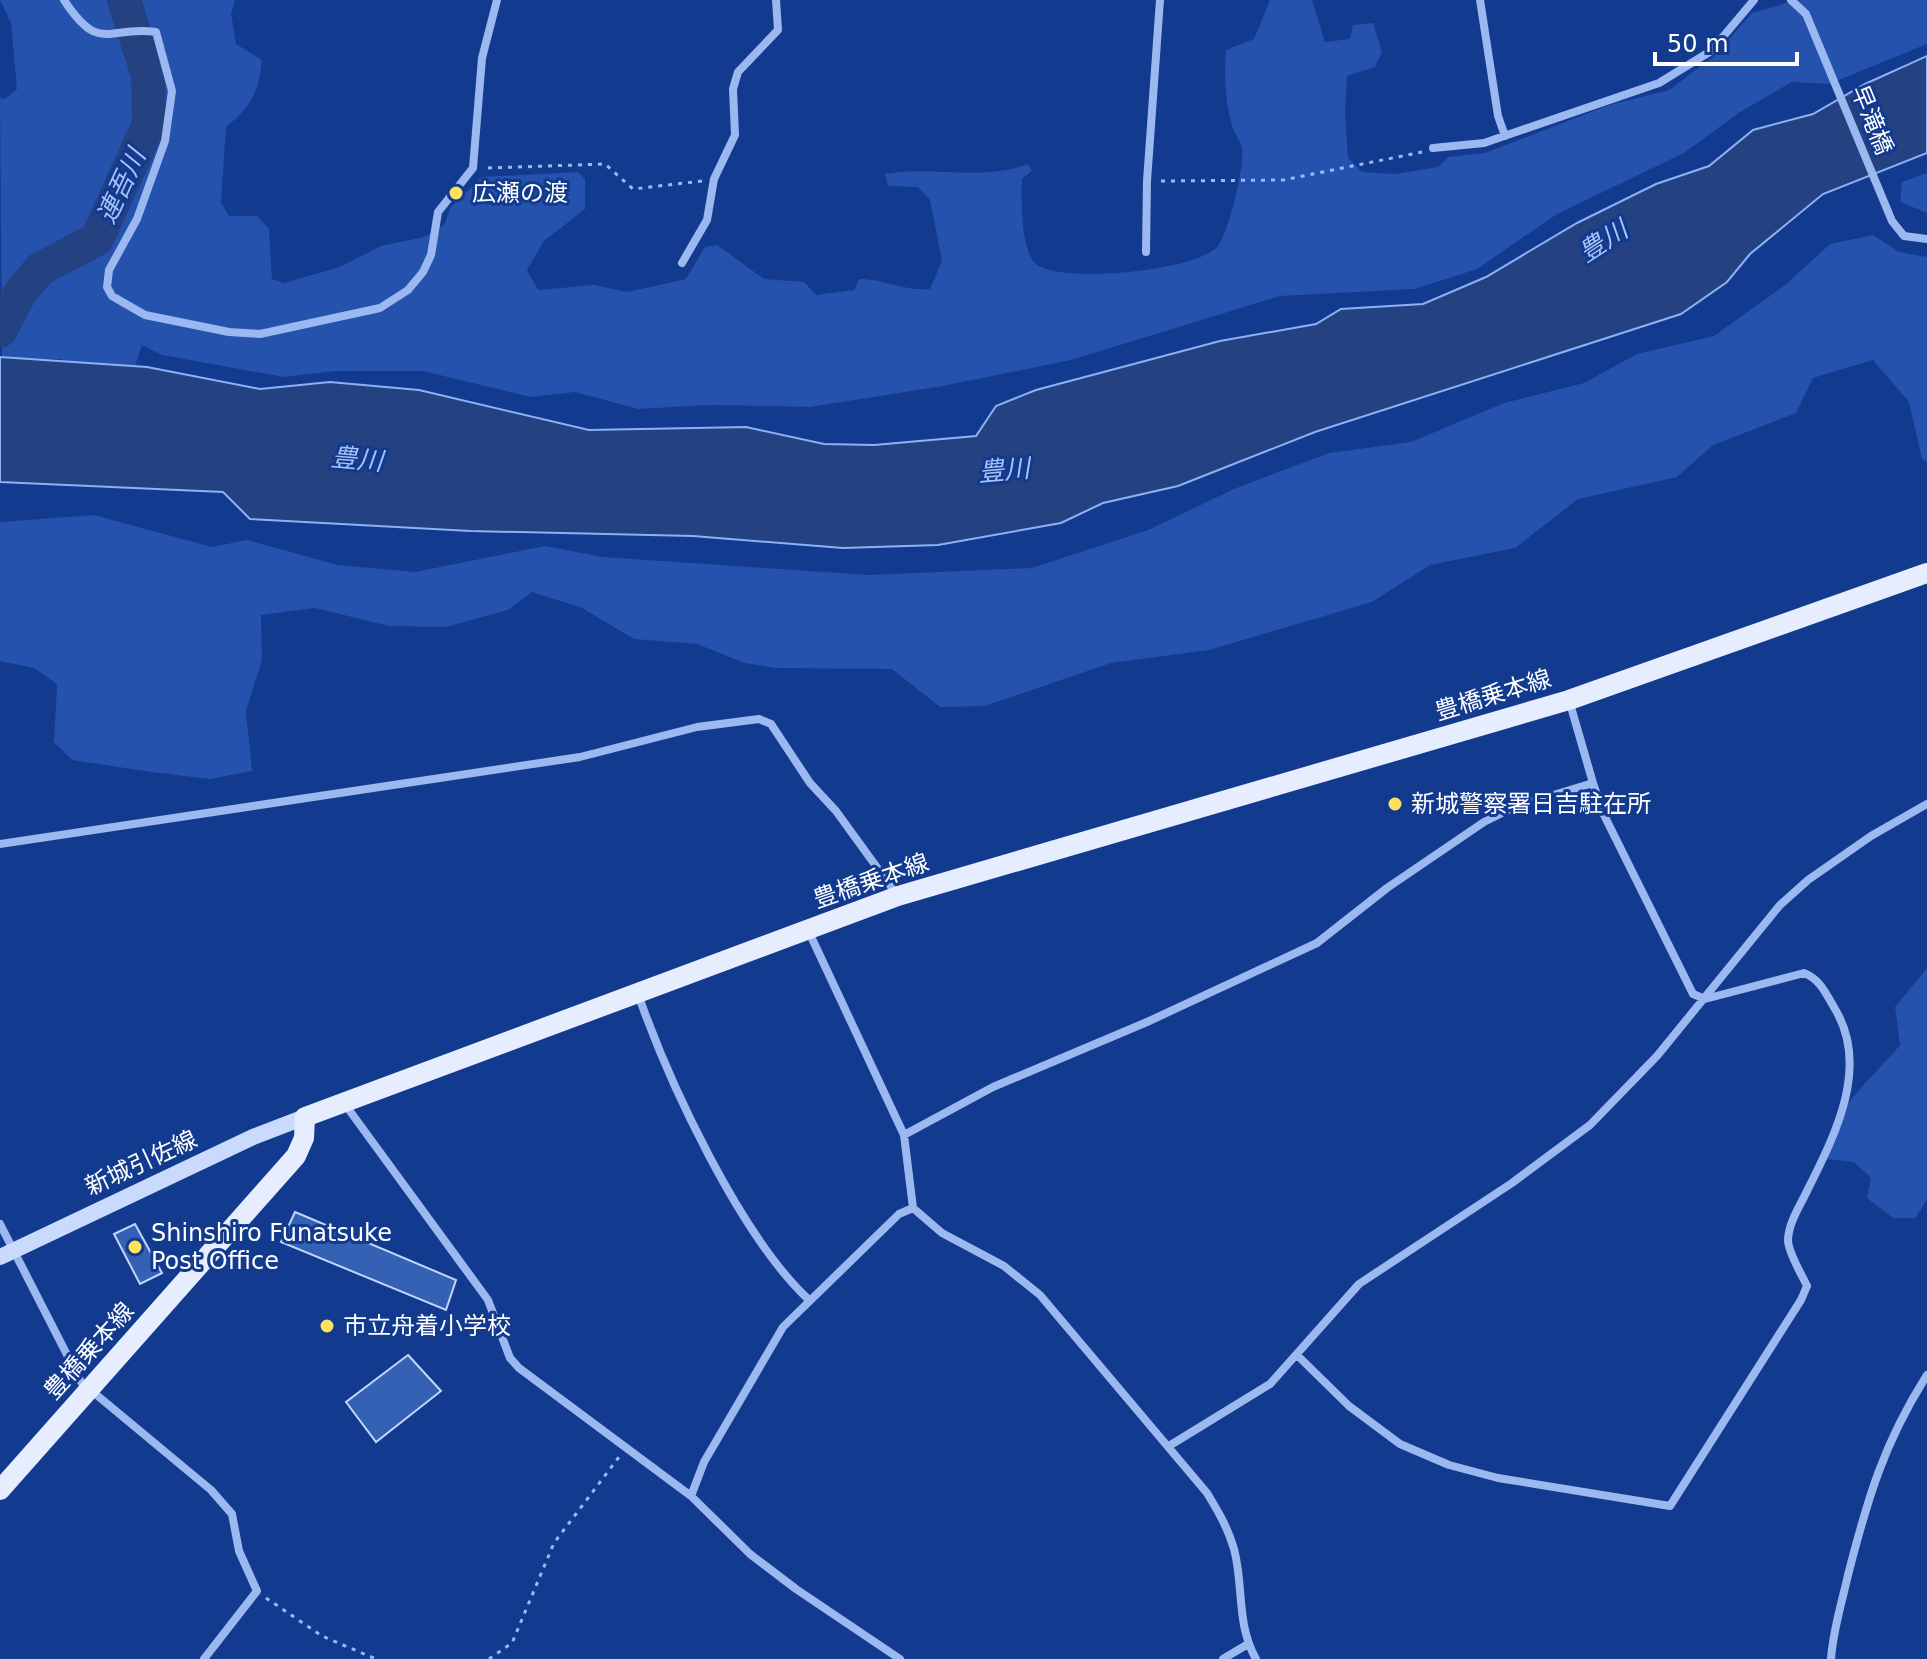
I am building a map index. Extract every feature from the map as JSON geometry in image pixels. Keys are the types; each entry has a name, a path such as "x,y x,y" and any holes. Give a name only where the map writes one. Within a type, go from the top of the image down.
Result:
{"main road":[{"name":"豊橋乗本線","path":"0,1490 296,1156 304,1138 305,1117 898,896 1569,700 1927,573"},
{"name":"新城引佐線","path":"6,1254 253,1137 305,1117"}],"street":[{"path":"64,0 78,20 93,32 116,36 145,30 156,32 169,69 172,91 165,141 137,219 109,270 107,287 112,296 145,315 229,332 260,334 380,308 408,290 423,272 431,255 438,212 473,168 482,58 497,0"},
{"path":"682,263 707,220 714,179 735,135 733,89 738,72 778,30 776,0"},
{"path":"1146,252 1147,181 1160,0"},
{"path":"1480,0 1498,116 1505,136"},
{"path":"1433,148 1484,143 1659,83 1711,51 1754,0"},
{"name":"早滝橋","path":"1791,0 1806,14 1892,221 1904,236 1927,239"},
{"path":"1297,1355 1349,1406 1400,1444 1449,1465 1498,1478 1670,1506 1807,1286 1788,1241 1793,1218 1825,1156 1850,1085 1850,1050 1841,1018 1816,977 1794,974 1705,999 1693,994 1603,813 1569,700"},
{"path":"0,844 580,757 627,748 697,727 759,719 771,724 810,783 836,811 898,896"},
{"path":"904,1135 993,1087 1147,1022 1317,943 1387,888 1484,822 1514,807 1593,783"},
{"path":"1169,1446 1270,1384 1359,1284 1512,1183 1590,1125 1657,1056 1780,905 1798,888 1871,836 1927,804"},
{"path":"808,930 904,1135 913,1208 942,1233 1004,1266 1040,1295 1169,1446 1224,1520 1235,1552 1248,1644 1256,1659"},
{"path":"638,993 669,1070 714,1161 777,1266 808,1299"},
{"path":"343,1103 488,1300 510,1358 691,1496 750,1554 900,1659"},
{"path":"691,1496 704,1462 783,1327 808,1299 899,1214 913,1208"},
{"path":"0,1224 6,1254 88,1391 211,1490 232,1514 239,1551 257,1591 204,1659"},
{"path":"1831,1659 1855,1548 1881,1462 1895,1426 1927,1375"},
{"path":"1223,1659 1248,1644"}],"path":[{"path":"1147,181 1283,180 1406,157 1433,148"},
{"path":"473,168 605,164 633,189 714,179"},
{"path":"489,1659 512,1643 554,1543 626,1448"},
{"path":"257,1591 322,1636 376,1659"}],"shaded area":[{"path":"0,0 235,0 231,13 236,44 262,60 259,81 252,98 226,127 221,203 229,216 257,216 269,229 272,279 284,283 339,267 381,246 424,237 445,224 450,208 482,177 578,172 585,179 585,209 544,241 527,270 538,290 594,285 628,292 686,279 705,247 717,245 764,279 804,282 816,295 854,290 859,279 930,289 942,261 930,200 918,187 888,186 885,174 992,172 1028,164 1032,171 1022,179 1024,235 1030,256 1035,263 1048,270 1097,274 1127,272 1157,268 1205,255 1222,239 1231,215 1242,160 1242,148 1233,129 1227,99 1226,50 1254,39 1270,0 1312,0 1325,42 1350,39 1353,25 1373,23 1382,52 1375,67 1347,76 1345,110 1348,158 1362,172 1395,174 1438,167 1448,157 1485,153 1609,105 1669,90 1713,57 1752,13 1797,0 1927,0 1927,44 1829,84 1792,82 1740,112 1684,153 1557,214 1477,269 1415,289 1280,296 1071,360 943,386 810,407 710,405 638,409 575,392 531,397 423,371 335,371 284,377 162,355 142,345 135,366 111,375 60,359 2,358 0,98 5,99 17,89 11,23"},
{"path":"1927,173 1927,213 1900,202 1902,182"},
{"path":"1873,235 1899,252 1927,257 1927,462 1922,459 1909,402 1873,360 1813,378 1796,413 1713,445 1677,477 1578,499 1515,548 1430,565 1372,602 1209,650 1111,663 985,706 940,707 892,669 776,668 745,663 697,644 634,639 582,608 532,592 508,610 446,627 389,626 315,608 261,615 262,660 246,711 252,771 210,779 72,760 54,742 57,684 34,668 0,661 0,522 94,515 212,547 247,540 338,565 415,572 545,546 603,557 869,575 1032,568 1148,530 1234,489 1329,453 1411,442 1504,403 1584,383 1637,354 1714,336 1784,286 1830,244"},
{"path":"1927,968 1927,1200 1915,1218 1893,1218 1867,1198 1871,1178 1854,1162 1828,1159 1829,1143 1834,1127 1853,1098 1900,1045 1895,1007"}],"water":[{"name":"豊川","path":"1927,56 1927,153 1823,194 1750,254 1727,282 1681,314 1315,432 1178,486 1103,503 1061,523 938,545 843,548 693,536 470,531 250,519 223,492 0,482 0,357 147,367 260,389 330,382 419,390 589,430 746,427 824,444 874,445 976,436 996,406 1036,390 1220,341 1316,324 1341,309 1423,304 1486,277 1577,223 1656,184 1709,166 1753,130 1813,114 1865,84"}],"building":[{"path":"295,1212 456,1280 446,1310 281,1242"},
{"path":"135,1224 162,1273 140,1284 114,1234"},
{"path":"408,1355 441,1391 376,1442 346,1402"}],"waterway":[{"name":"連吾川","path":"0,331 20,293 40,269 97,239 149,124 148,75 124,0"}],"place":[{"name":"広瀬の渡","path":"456,193"},
{"name":"新城警察署日吉駐在所","path":"1395,804"},
{"name":"Shinshiro Funatsuke Post Office","path":"135,1247"},
{"name":"市立舟着小学校","path":"327,1326"}]}
